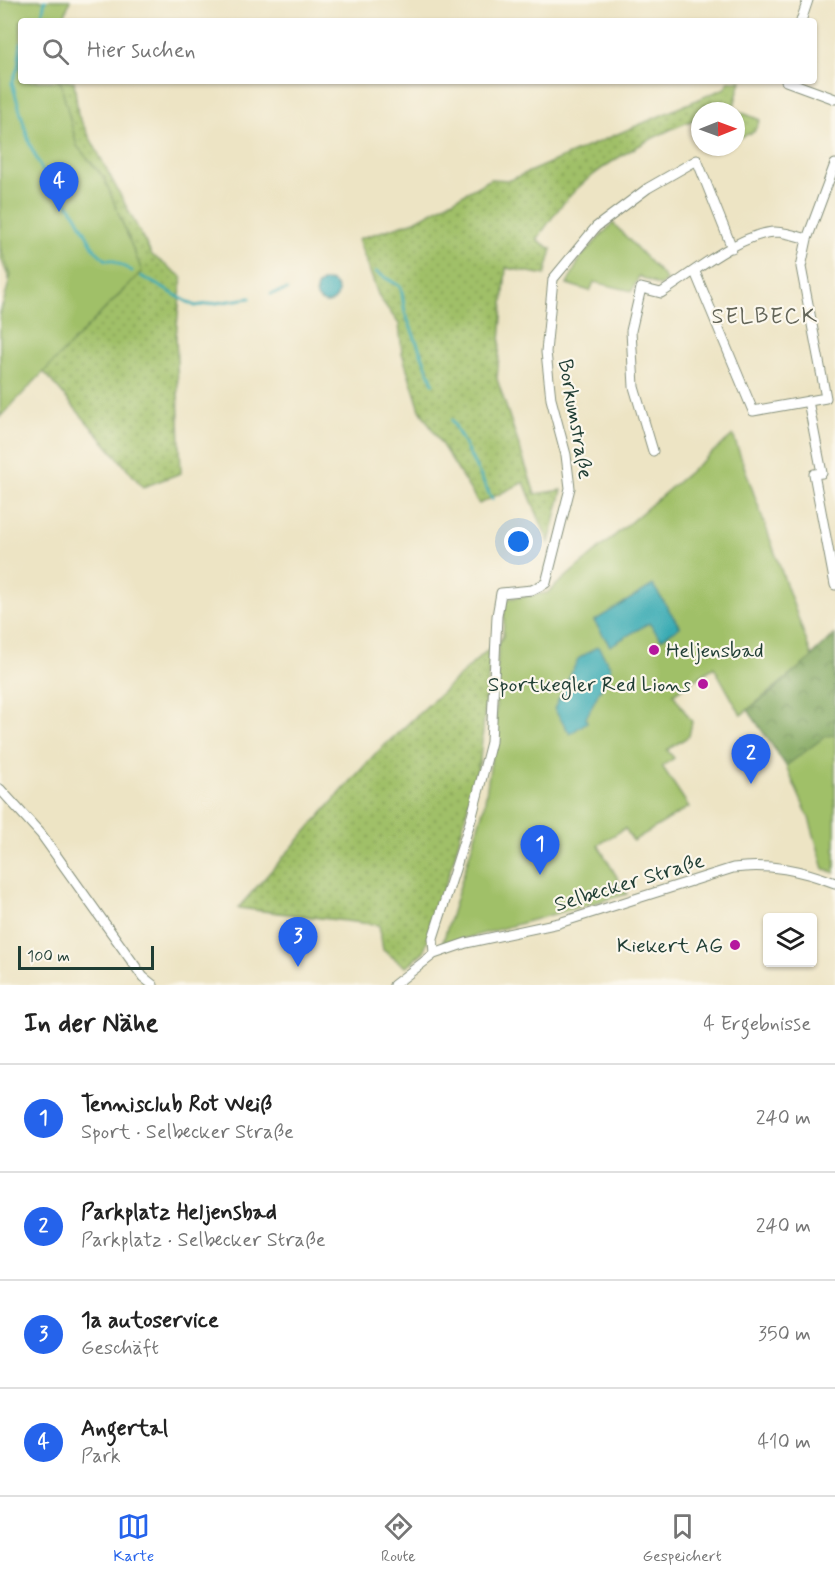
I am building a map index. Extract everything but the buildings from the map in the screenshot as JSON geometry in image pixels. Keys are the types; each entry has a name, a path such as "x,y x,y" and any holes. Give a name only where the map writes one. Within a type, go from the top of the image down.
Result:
{"street":[{"path":"802,18 808,0"},
{"path":"794,84 835,99"},
{"name":"Borkumstraße","path":"434,954 433,938 472,816 491,742 495,649 501,593 532,590 546,583 570,489 566,455 551,399 546,352 553,279 596,227 648,188 697,160 732,248"},
{"path":"695,272 753,411 829,396 801,267 807,239 835,164"},
{"path":"653,451 634,387 631,331 641,288 661,293 732,248 759,235 775,232 807,239"},
{"path":"808,401 822,473 814,474 835,585"},
{"path":"0,789 40,834 143,977 153,985"},
{"name":"Selbecker Straße","path":"394,985 434,954 466,944 559,923 733,868 762,866 785,868 835,883"}],"green space":[{"path":"0,0 70,0 64,18 18,18 18,84 61,84 77,146 104,178 142,271 0,417 0,315 11,275 0,247"},
{"path":"19,84 74,84 78,115 152,255 182,277 176,336 181,473 143,487 42,370 0,394 0,308 13,289 0,256 0,109"},
{"path":"727,84 740,84 735,102 692,102 725,88"},
{"path":"691,103 691,121 621,156 591,176 568,198 537,240 552,249 545,275 506,268 497,379 535,494 562,490 549,543 524,482 479,504 420,410 402,353 399,324 379,297 358,239 415,221 491,179 510,180"},
{"path":"745,114 760,120 754,132 745,136"},
{"path":"613,223 667,280 660,286 639,276 632,291 594,282 590,291 567,284 581,257"},
{"name":"Heljensbad","path":"733,435 812,657 741,715 714,667 673,694 692,722 689,736 667,750 674,758 662,766 689,807 633,841 625,828 598,845 627,894 442,945 484,807 495,735 498,644 503,636 505,599 547,593"},
{"path":"835,634 835,735 826,736 786,766 748,710 775,689"},
{"path":"491,647 480,760 455,855 424,951 406,967 383,950 379,925 238,908 374,755"},
{"path":"835,735 835,873 824,869 809,818 786,766 826,736"}],"water":[{"path":"327,281 335,284 338,292 335,300 327,303 319,300 316,292 319,284"},
{"path":"653,585 680,627 661,639 649,623 610,646 594,621"},
{"path":"598,646 611,668 586,718 587,722 570,734 554,709 578,659"}],"waterway":[{"path":"42,18 45,0"},
{"path":"18,67 12,83 30,145 48,182 59,192 76,215 95,250 106,260 112,260 132,271"},
{"path":"376,272 401,287 405,313 433,383"},
{"path":"141,276 195,306 250,298"},
{"path":"271,294 287,290"},
{"path":"452,420 492,499"}],"place":[{"name":"Angertal","path":"59,212"},
{"name":"Heljensbad","path":"654,650"},
{"name":"Sportkegler Red Lions","path":"703,684"},
{"name":"Parkplatz Heljensbad","path":"751,784"},
{"name":"Tennisclub Rot Weiß","path":"540,875"},
{"name":"Kiekert AG","path":"735,945"},
{"name":"1a autoservice","path":"298,967"}],"district":[{"name":"SELBECK","path":"765,315"}]}
